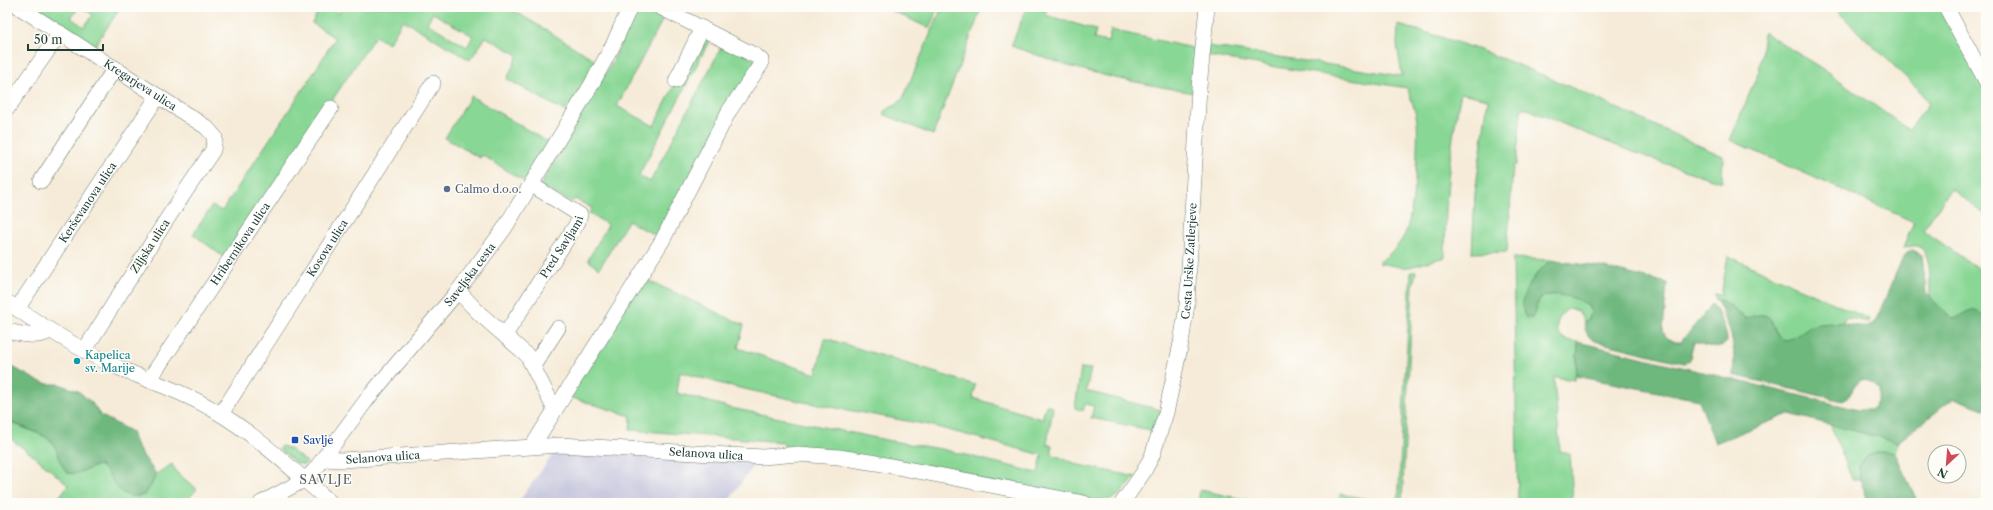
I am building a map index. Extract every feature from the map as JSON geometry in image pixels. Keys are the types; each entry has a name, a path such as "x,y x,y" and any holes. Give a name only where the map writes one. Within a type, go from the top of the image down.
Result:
{"street":[{"name":"Kregarjeva ulica","path":"19,7 211,131 216,142"},
{"name":"Saveljska cesta","path":"261,503 304,480 314,471 368,398 458,291 488,251 532,185 594,81 613,45 630,7"},
{"path":"533,446 585,359 662,241 729,111 761,64 761,60 756,56 660,7"},
{"name":"Cesta Urške Zatlerjeve","path":"1122,503 1143,473 1152,456 1166,413 1181,343 1189,277 1198,95 1207,7"},
{"path":"1946,7 1986,81"},
{"path":"676,81 702,28"},
{"path":"7,109 60,33"},
{"path":"42,181 114,68"},
{"name":"Kosova ulica","path":"221,414 434,83"},
{"name":"Kerševanova ulica","path":"12,306 158,96"},
{"name":"Hribernikova ulica","path":"150,380 331,108"},
{"name":"Ziljska ulica","path":"84,351 213,150 216,142"},
{"name":"Pred Savljami","path":"508,330 578,222 580,215 532,185"},
{"path":"458,291 480,314 508,330 533,366 554,410"},
{"path":"12,306 84,351 194,399 221,414 251,434 331,503"},
{"path":"533,366 558,328"},
{"path":"7,331 31,336 44,334 50,331"},
{"name":"Selanova ulica","path":"324,459 343,460 560,445 763,457 798,454 839,457 1084,503"}],"shaded area":[{"path":"556,450 756,462 727,503 518,503"}],"green space":[{"path":"35,7 79,7 71,18 84,27 93,15 81,7 121,7 92,50 32,11"},
{"path":"316,7 327,7 339,13 343,7 508,7 592,58 596,62 596,66 566,112 507,79 518,55 486,37 470,60 403,20 389,43 375,36 226,259 193,234 212,206 222,211 313,74 335,38 312,23 319,9","holes":["433,13 473,36 467,47 427,23"]},
{"path":"637,7 656,9 665,15 617,106 654,126 701,32 712,36 639,175 650,182 724,42 758,62 661,238 628,221 599,269 588,260 608,225 589,213 592,208 575,199 572,202 540,186 612,63"},
{"path":"883,7 938,7 929,28"},
{"path":"942,7 982,7 933,135 883,114 884,111 896,105 903,98"},
{"path":"1027,7 1035,7 1047,11 1046,15 1096,30 1094,39 1108,42 1111,30 1197,49 1193,93 1115,78 1072,67 1011,46"},
{"path":"1833,7 1943,7 1986,85 1986,215 1951,189 1923,230 1986,274 1986,316 1969,311 1955,319 1951,318 1930,298 1929,269 1926,254 1917,246 1903,248 1914,222 1730,140 1759,71 1764,32 1829,73 1909,130 1929,104 1918,89"},
{"path":"1398,25 1440,37 1522,67 1723,156 1722,182 1621,148 1523,107 1521,112 1516,165 1513,166 1507,252 1472,253 1475,194 1488,99 1461,93 1453,134 1448,175 1445,257 1410,267 1378,263 1402,240 1408,227 1411,213 1415,180 1417,120 1407,88 1207,56 1208,46 1402,76 1397,45"},
{"path":"471,96 551,144 527,183 482,155 480,158 445,138"},
{"path":"1913,250 1922,255 1926,293 1951,318 1955,319 1970,311 1976,311 1986,316 1986,410 1954,398 1898,442 1789,414 1715,443 1699,400 1576,376 1578,342 1859,410 1870,410 1878,400 1879,390 1873,383 1867,381 1860,380 1848,397 1843,401 1733,375 1733,343 1727,321 1716,300 1729,304 1745,318 1759,315 1768,317 1771,319 1778,335 1785,340 1793,338 1810,326 1817,324 1841,323 1868,326 1876,320 1902,259 1909,251"},
{"path":"1728,256 1869,319 1868,322 1845,317 1844,322 1814,325 1790,339 1780,339 1764,315 1745,318 1720,300 1716,300 1714,294 1721,295"},
{"path":"1513,258 1550,260 1534,278 1527,290 1524,314 1535,308 1543,297 1558,294 1572,297 1584,303 1591,313 1589,319 1584,322 1579,312 1569,308 1563,313 1557,324 1558,331 1562,337 1578,342 1575,380 1554,377 1560,451 1570,453 1573,503 1518,503"},
{"path":"1550,260 1601,267 1667,283 1663,331 1670,340 1681,342 1712,304 1718,313 1726,332 1727,342 1716,347 1694,342 1689,361 1684,363 1598,342 1589,337 1585,329 1584,322 1589,319 1591,313 1589,307 1578,300 1557,295 1545,296 1541,298 1532,318 1526,318 1523,310 1525,293 1533,279"},
{"path":"1416,271 1413,286 1402,503 1398,503 1411,272"},
{"path":"643,278 744,325 738,348 816,374 825,338 975,385 973,398 1042,419 1046,405 1053,407 1047,444 1052,446 1052,454 1079,465 1136,477 1115,498 1096,500 785,449 783,442 630,430 631,416 566,396","holes":["680,372 726,385 804,402 929,425 1042,455 1038,473 941,449 891,441 731,408 677,393"]},
{"path":"7,364 38,381 48,384 59,384 78,391 92,403 100,415 132,432 137,447 156,474 151,486 144,495 134,496 121,492 105,470 99,465 72,474 67,473 51,441 40,434 7,421"},
{"path":"1081,368 1091,369 1086,391 1161,410 1155,431 1091,418 1094,406 1085,404 1083,411 1075,408"},
{"path":"7,421 46,437 87,470 99,465 122,491 128,494 135,496 144,495 151,486 156,474 172,464 178,474 197,489 185,503 55,503 68,485 39,460 7,436"},
{"path":"1830,424 1898,442 1895,453 1884,452 1869,455 1859,467 1860,479 1852,479"},
{"path":"281,446 288,448 307,462 305,465 296,463 279,449"},
{"path":"1885,451 1895,453 1918,503 1869,503 1860,479 1859,467 1866,457"},
{"path":"1200,490 1261,503 1198,503"},
{"path":"1340,494 1390,503 1338,503"}],"place":[{"name":"Calmo d.o.o.","path":"447,189"},
{"name":"Kapelica sv. Marije","path":"77,361"},
{"name":"Savlje","path":"295,440"}],"district":[{"name":"SAVLJE","path":"326,479"}]}
